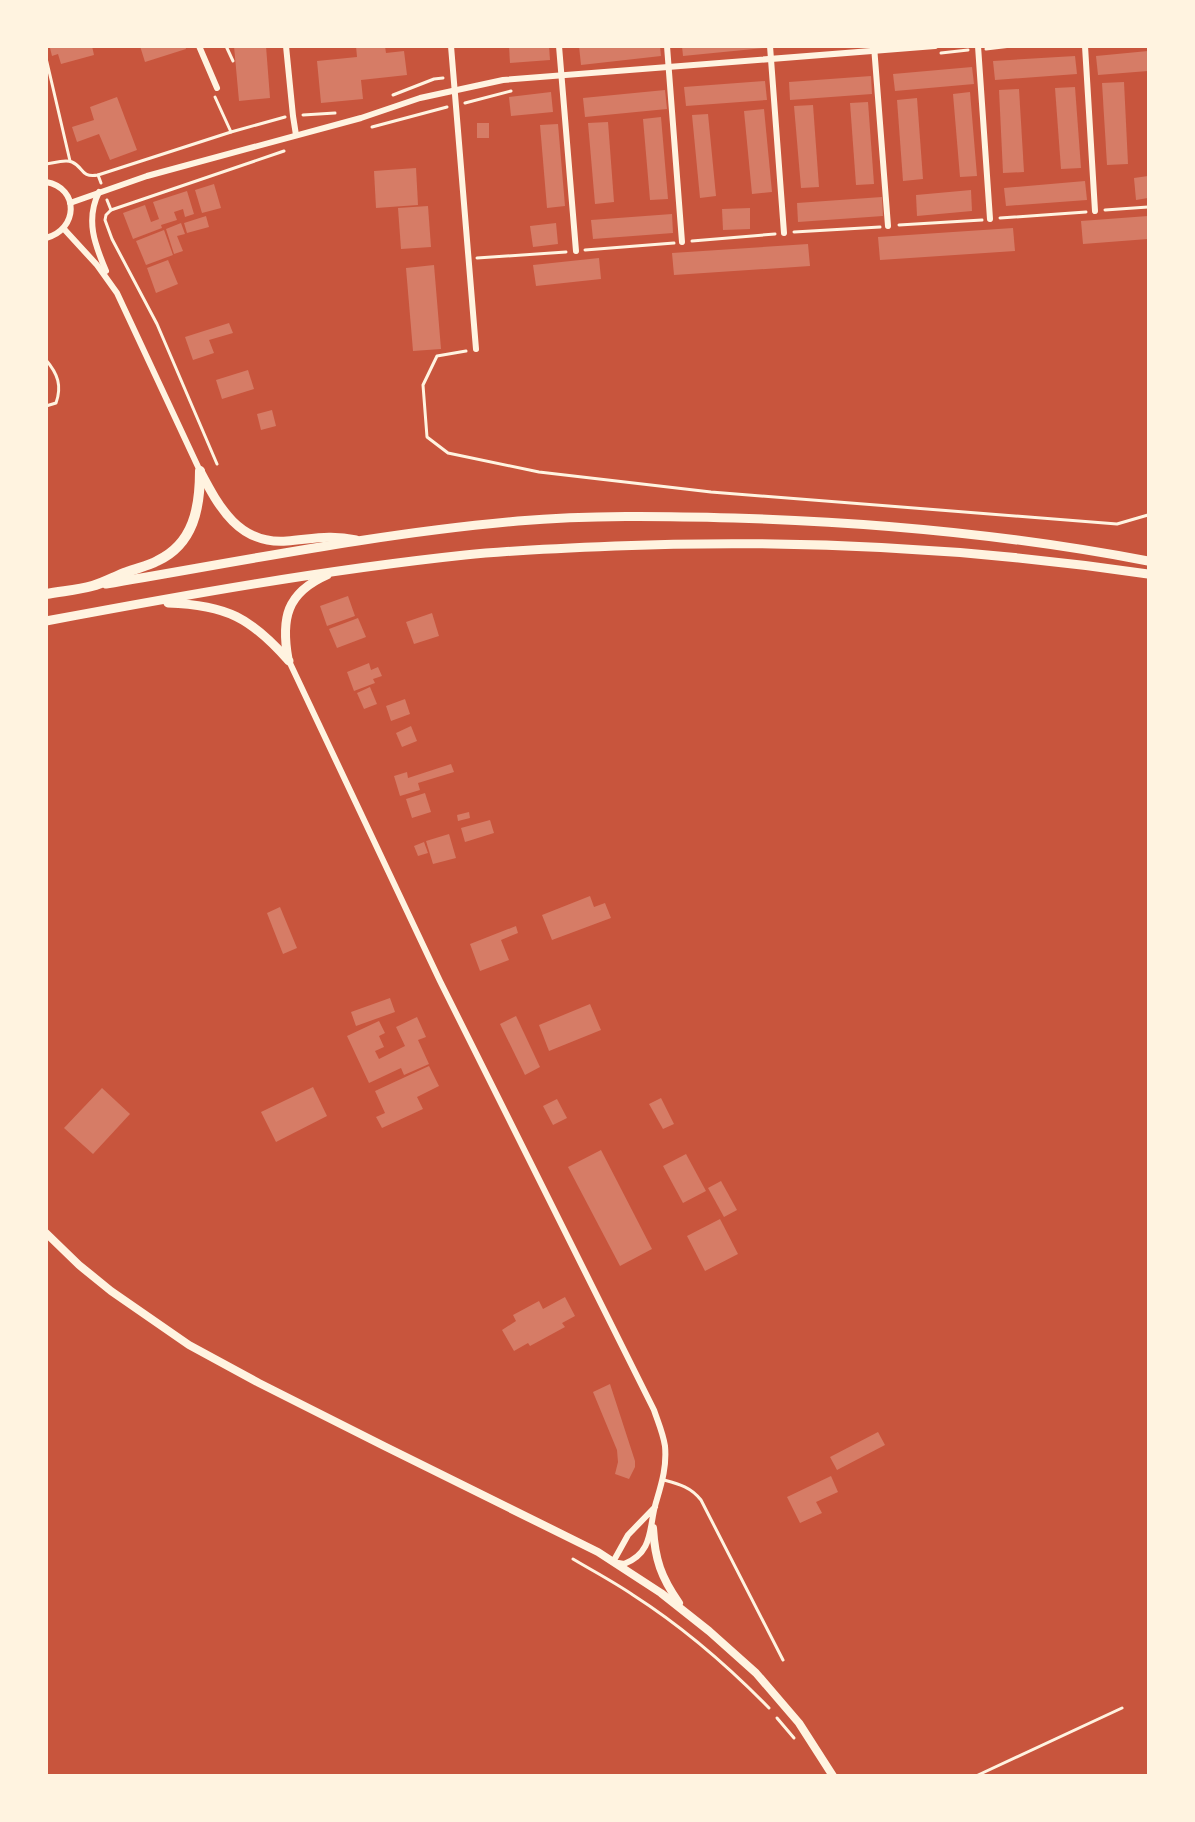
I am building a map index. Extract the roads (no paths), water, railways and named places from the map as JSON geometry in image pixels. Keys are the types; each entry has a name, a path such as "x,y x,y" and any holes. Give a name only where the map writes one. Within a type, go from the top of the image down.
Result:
{"highway":[{"path":"46,594 94,586 116,575 157,561 171,553 185,539 194,522 198,508 200,471"}],"main road":[{"path":"200,471 217,504 228,517 240,528 257,537 273,542 333,536 361,542"},
{"path":"94,586 361,542 517,521 579,517 677,516 844,522 991,535 1149,561"},
{"path":"46,621 343,570 535,549 767,543 944,551 1149,574"},
{"path":"289,661 284,630 289,607 301,591 313,582 343,570"},
{"path":"142,603 191,604 226,612 256,627 289,661"},
{"path":"46,1233 79,1265 111,1291 189,1345 581,1544 661,1593 730,1649 777,1696 799,1723 833,1776"},
{"path":"653,1528 654,1553 659,1568 665,1582 687,1613"}],"street":[{"path":"199,46 218,88"},
{"path":"286,46 296,135"},
{"path":"450,46 476,349"},
{"path":"559,46 576,251"},
{"path":"667,46 682,242"},
{"path":"770,46 784,233"},
{"path":"1085,46 1095,211"},
{"path":"978,48 990,219"},
{"path":"874,49 888,226"},
{"path":"70,203 147,176 454,89 503,80 771,60 874,49 935,50"},
{"path":"46,182 63,190 70,203 70,219 64,229 54,237 46,238"},
{"path":"102,192 93,207 92,225 97,249 109,280 126,310 200,471"},
{"path":"64,229 109,280"},
{"path":"289,661 445,992 654,1410 665,1446 664,1480 655,1507 653,1528 639,1554 624,1564 613,1562 628,1535 655,1507"}],"lane":[{"path":"46,360 59,379 59,395 56,403 46,406"},
{"path":"664,1480 695,1491 701,1500 783,1659"}]}
